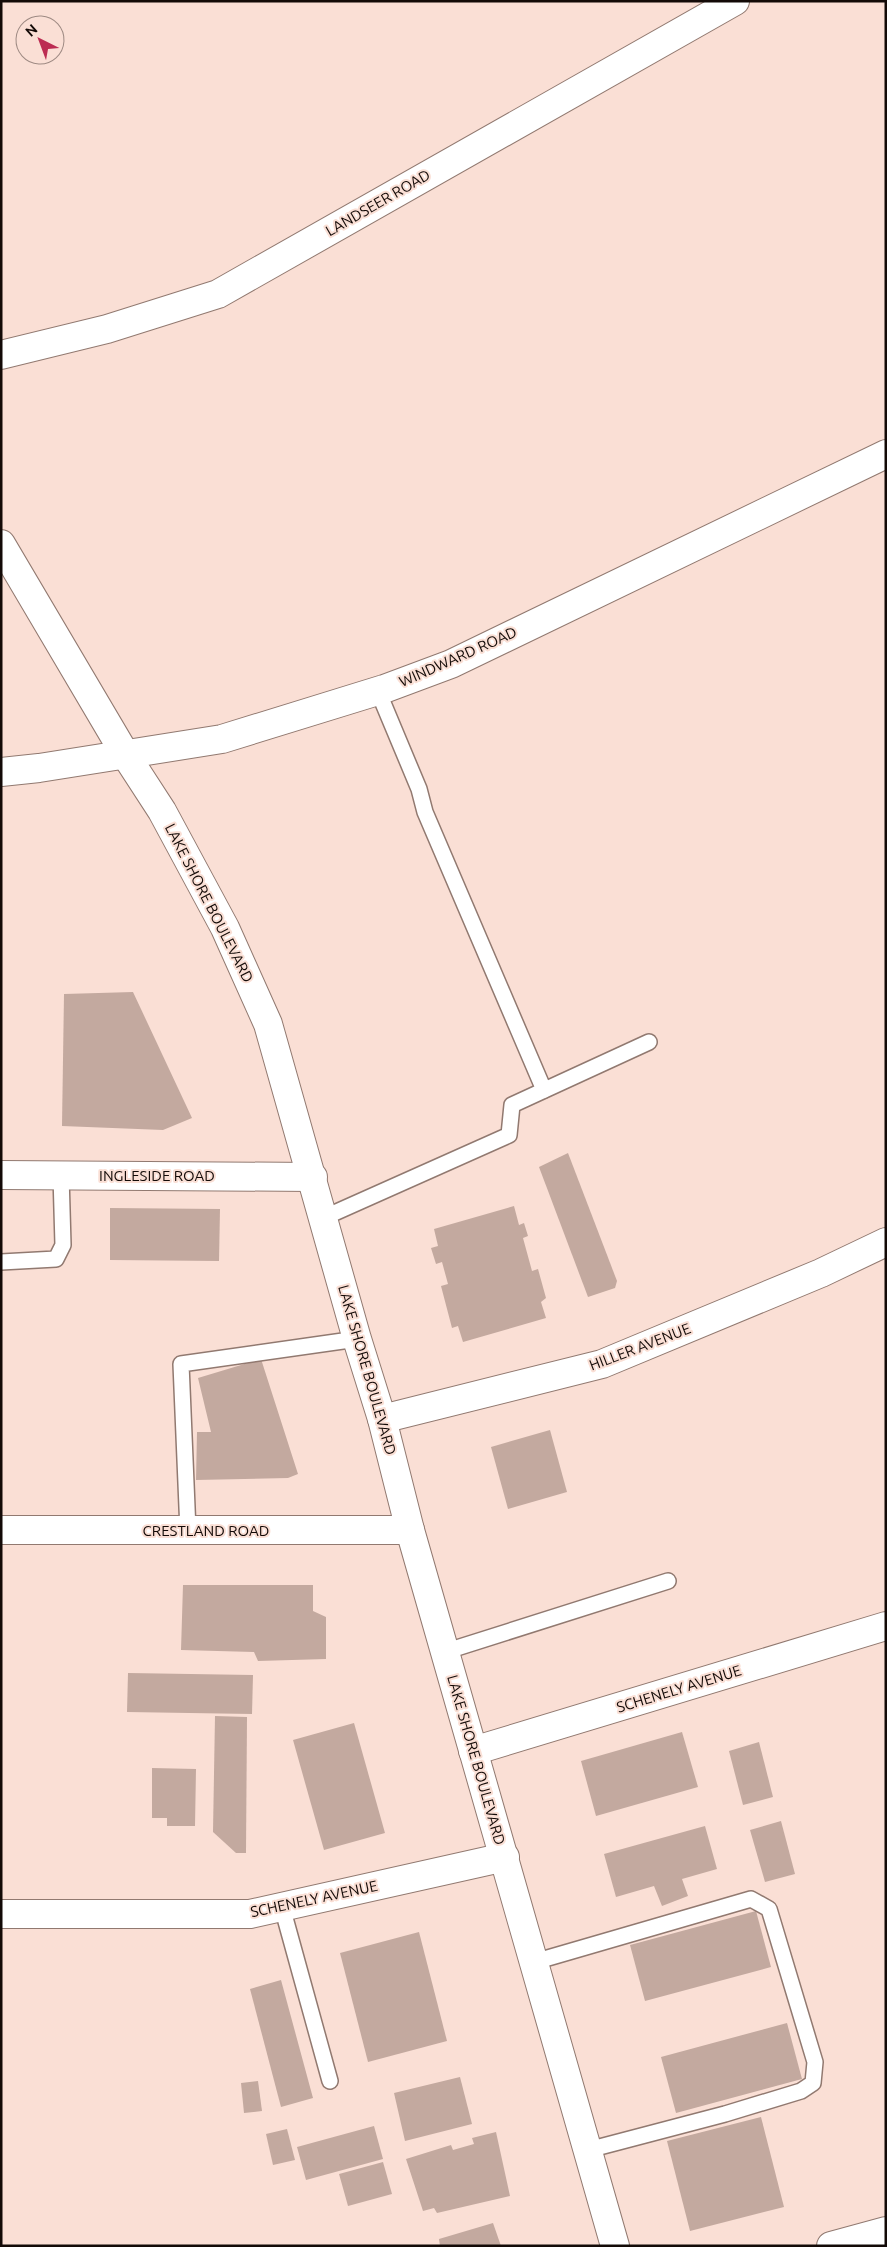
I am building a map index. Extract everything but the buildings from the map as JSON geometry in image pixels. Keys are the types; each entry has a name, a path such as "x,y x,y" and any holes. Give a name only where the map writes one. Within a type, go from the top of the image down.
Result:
{"street":[{"name":"LANDSEER ROAD","path":"1,356 107,329 218,294 735,1"},
{"name":"WINDWARD ROAD","path":"1,772 222,739 378,691 450,664 886,454"},
{"name":"LAKE SHORE BOULEVARD","path":"1,544 125,754 162,811 225,928 268,1024 313,1176 357,1339 382,1419 444,1652 615,2246"},
{"name":"INGLESIDE ROAD","path":"1,1176 313,1176"},
{"name":"HILLER AVENUE","path":"382,1419 602,1364 821,1273 886,1242"},
{"name":"CRESTLAND ROAD","path":"1,1530 410,1530"},
{"name":"SCHENELY AVENUE","path":"473,1751 886,1626"},
{"name":"SCHENELY AVENUE","path":"1,1914 250,1914 504,1857"},
{"path":"831,2246 886,2231"}],"lane":[{"path":"378,691 419,790 425,812 544,1090"},
{"path":"323,1218 509,1135 512,1105 649,1042"},
{"path":"1,1262 56,1259 63,1245 61,1175"},
{"path":"188,1531 181,1364 357,1339"},
{"path":"444,1652 668,1582"},
{"path":"534,1962 751,1899 769,1909 815,2062 813,2083 801,2091 725,2114 588,2150"},
{"path":"282,1906 330,2081"}]}
